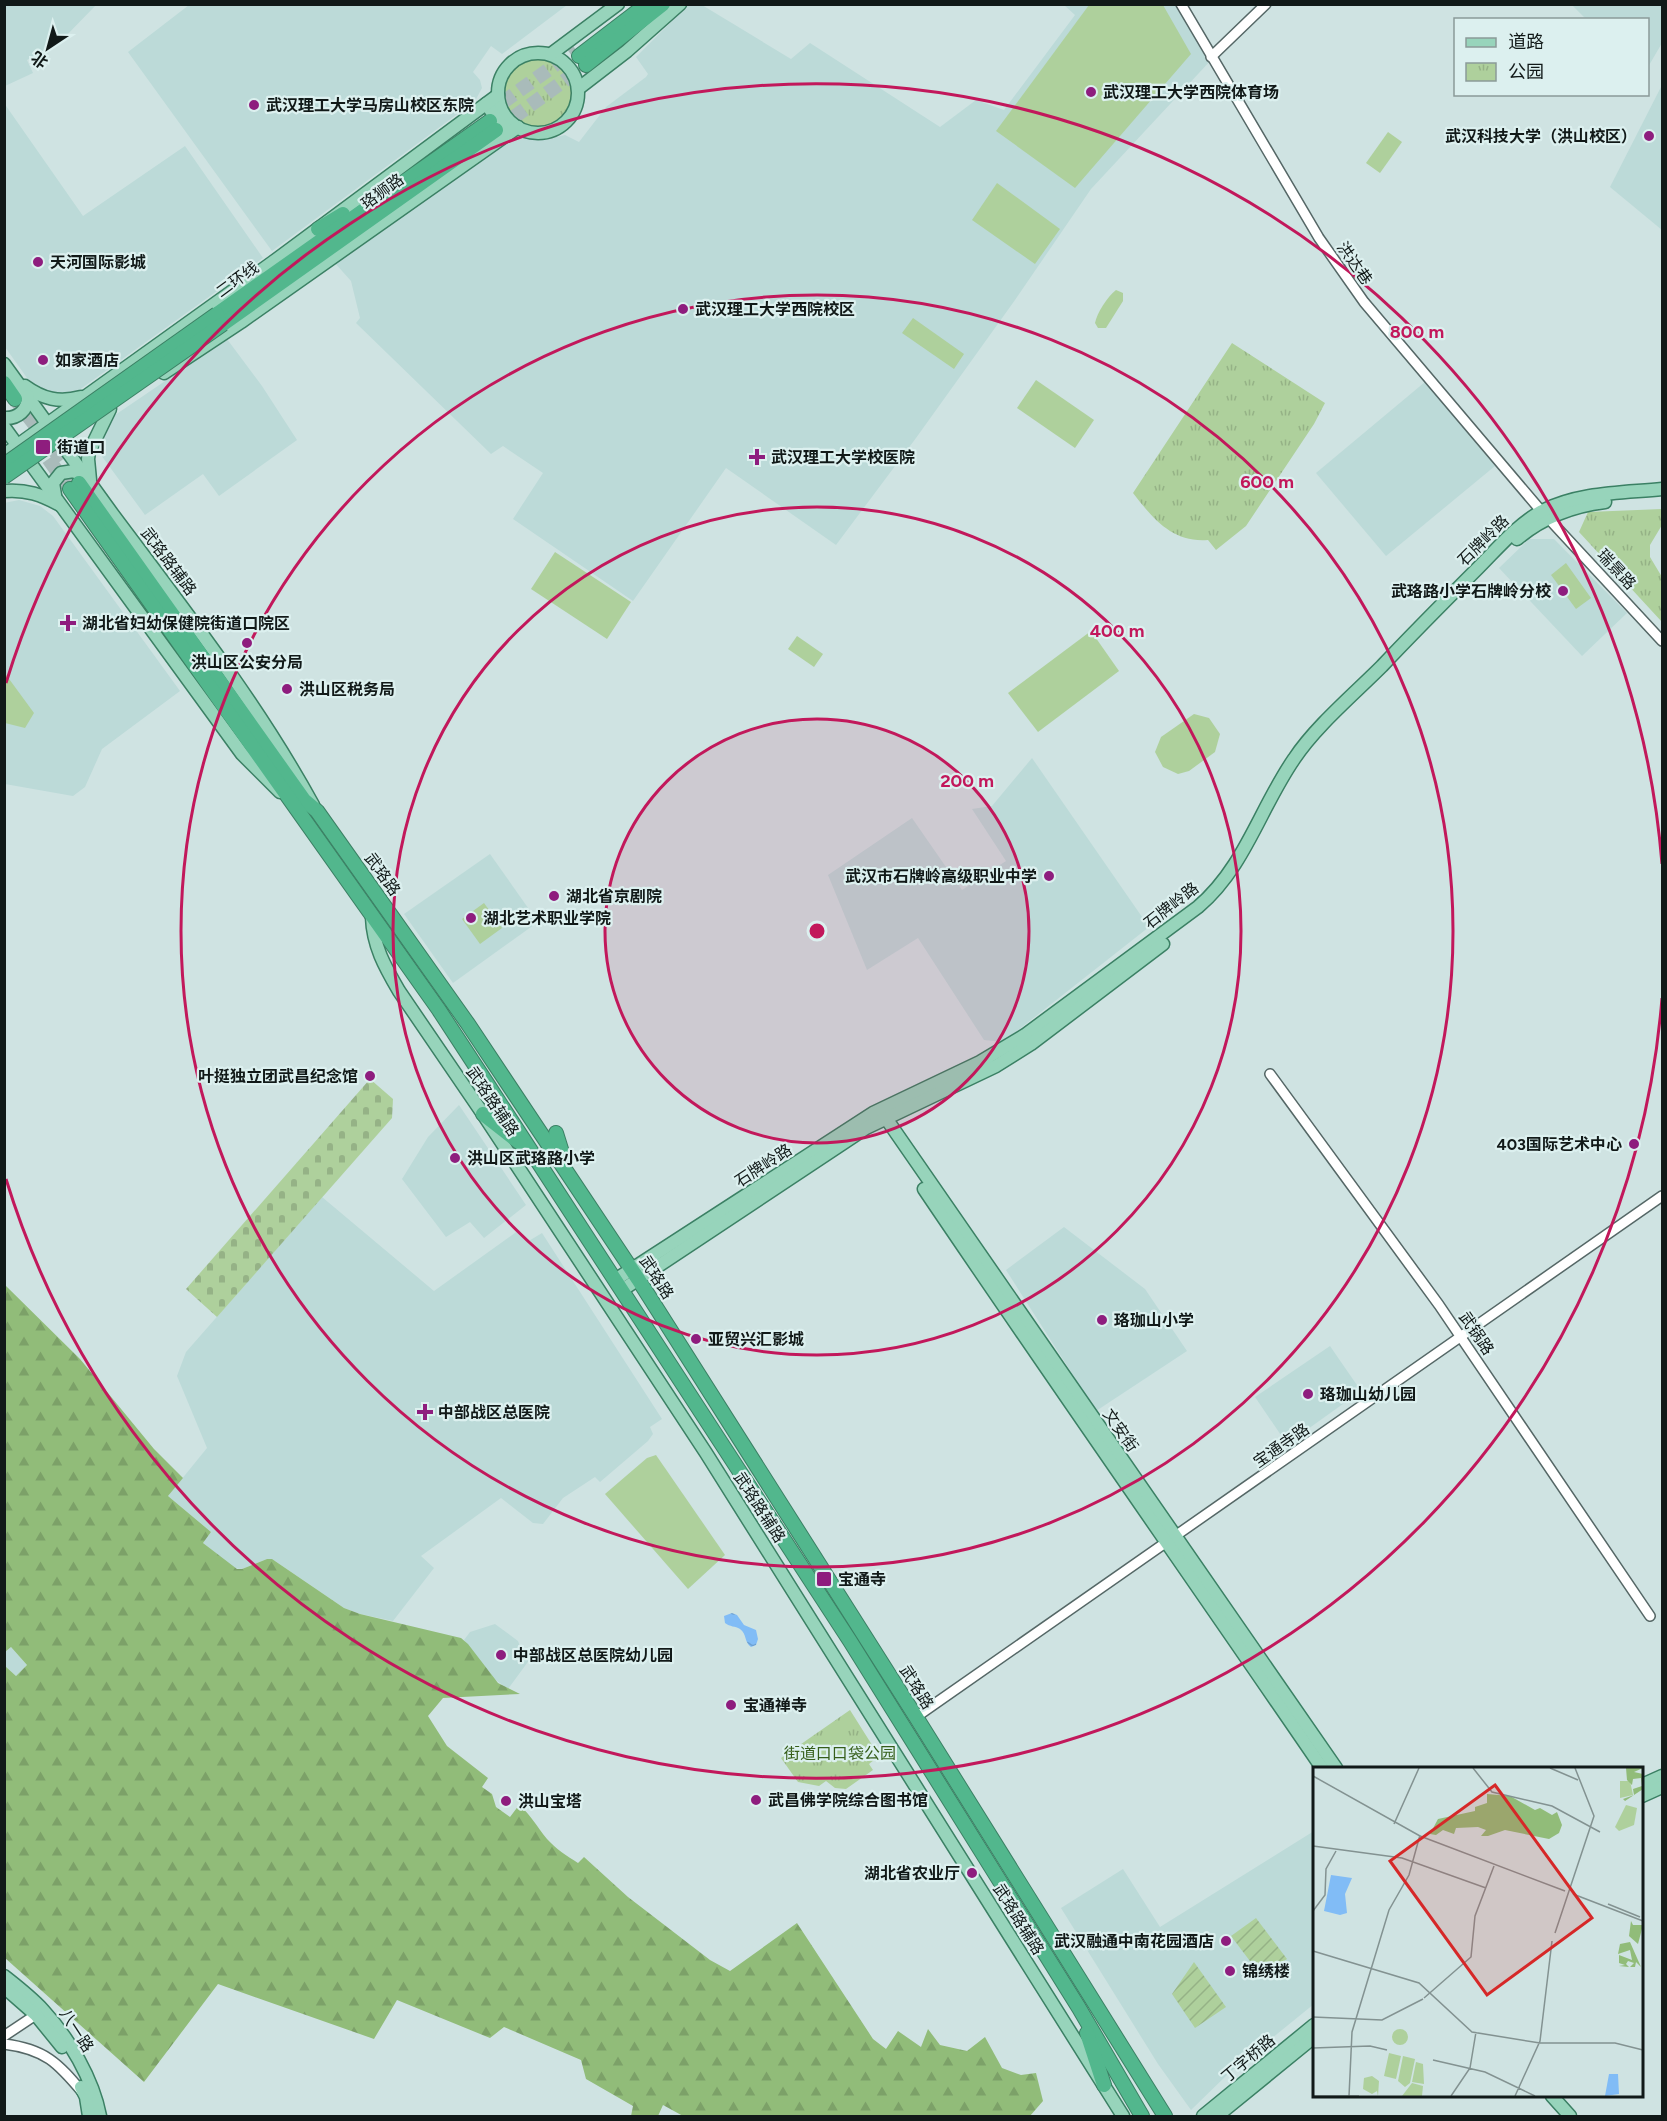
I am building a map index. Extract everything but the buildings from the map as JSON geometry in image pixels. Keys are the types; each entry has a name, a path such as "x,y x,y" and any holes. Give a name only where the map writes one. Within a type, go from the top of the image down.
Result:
{"highway":[{"path":"574,52 636,4"},
{"path":"574,52 646,4"},
{"path":"574,52 663,4"},
{"path":"318,229 497,122"},
{"name":"珞狮路","path":"288,284 497,122"},
{"name":"二环线","path":"4,479 220,319 497,122"},
{"name":"二环线","path":"4,465 220,319 288,284"},
{"path":"11,382 14,399"},
{"name":"武珞路","path":"81,484 294,806 439,1010 619,1285 850,1641 1079,2008 1142,2116"},
{"name":"武珞路","path":"81,484 304,800 317,812 468,1024 635,1274 713,1393 1165,2116"},
{"path":"483,1114 532,1152"},
{"path":"556,1134 572,1181"},
{"path":"1079,2008 1104,2085"}],"main road":[{"path":"497,122 500,80 512,61 530,53 574,52 601,17 618,4"},
{"path":"497,122 534,133 559,128 575,111 579,96 587,82 627,51 680,4"},
{"path":"574,52 587,82"},
{"path":"551,54 566,62 587,82"},
{"path":"497,122 504,113 498,96"},
{"path":"4,455 318,229"},
{"name":"珞狮路","path":"4,479 241,322 288,284"},
{"path":"4,364 11,382 48,399 61,400 88,395"},
{"path":"14,399 48,424 61,442 81,484"},
{"path":"4,418 20,415 28,404 14,399"},
{"path":"81,484 94,439 110,409"},
{"path":"4,427 242,754 294,806"},
{"path":"55,495 53,483 62,473 74,471 81,484"},
{"name":"石牌岭路","path":"619,1285 879,1115 996,1066 1031,1044 1209,907 1229,886 1247,861 1295,770 1311,749 1524,533 1545,515 1577,498 1662,489"},
{"path":"4,491 32,492 64,507"},
{"name":"石牌岭路","path":"1545,515 1581,506 1662,497"},
{"name":"武珞路辅路","path":"372,917 375,942 387,972 706,1453 1123,2116"},
{"name":"文安街","path":"879,1115 1068,1401 1335,1767"},
{"name":"文安街","path":"1171,1539 1321,1767"},
{"path":"1643,1784 1662,1776"},
{"path":"1643,1795 1662,1787"},
{"name":"八一路","path":"4,1976 39,2012"},
{"name":"八一路","path":"4,1987 58,2028 89,2083 100,2116"},
{"path":"39,2012 60,2045 86,2097 89,2116"},
{"name":"丁字桥路","path":"1203,2116 1313,2026"},
{"name":"丁字桥路","path":"1217,2116 1313,2038"},
{"path":"1553,2097 1570,2116"},
{"path":"1564,2097 1581,2116"}],"street":[{"name":"洪达巷","path":"1181,4 1210,57 1319,238 1364,302 1545,515"},
{"path":"1210,57 1266,4"},
{"name":"瑞景路","path":"1545,515 1662,641"},
{"name":"武锅路","path":"1270,1074 1461,1337 1650,1616"},
{"name":"宝通寺路","path":"916,1717 1662,1196"},
{"path":"4,2036 39,2012"},
{"path":"4,2044 32,2049 54,2061 86,2097"}],"shaded area":[{"path":"4,5 96,5 61,41 27,60 33,73 5,86"},
{"name":"武汉理工大学马房山校区东院","path":"189,5 567,5 502,54 491,46 473,72 480,80 482,88 475,101 272,251 128,52"},
{"name":"武汉理工大学西院校区","path":"688,5 702,5 791,59 810,43 940,127 976,100 1004,110 1075,15 1064,5 1181,5 1212,59 1091,189 1015,300 836,545 726,468 633,601 513,519 543,473 503,446 491,454 356,323 360,318 351,281 334,262 503,142 516,137 552,138 565,135 579,142 606,107 646,77 648,74 636,57"},
{"path":"1572,5 1662,5 1662,43 1649,65 1649,18 1585,18"},
{"name":"武汉科技大学（洪山校区）","path":"1662,85 1662,230 1610,187"},
{"path":"4,103 83,216 185,146 263,258 68,398 37,392 5,347"},
{"path":"227,339 262,386 297,440 219,496 203,474 145,515 90,440 93,430"},
{"path":"1425,382 1495,466 1386,556 1316,473"},
{"name":"湖北省妇幼保健院街道口院区","path":"19,500 40,506 53,516 180,691 102,749 85,787 73,796 5,784 4,503"},
{"name":"武珞路小学石牌岭分校","path":"1529,539 1554,539 1627,613 1582,656 1499,568"},
{"path":"1032,758 1149,927 1003,1042 984,1040 918,938 867,970 828,875 912,818 962,890 1006,861 972,809 992,806"},
{"name":"湖北艺术职业学院","path":"490,854 538,922 453,983 404,914"},
{"name":"洪山区武珞路小学","path":"459,1105 526,1205 484,1238 470,1222 446,1237 402,1179 428,1137"},
{"name":"中部战区总医院","path":"322,1197 434,1291 519,1230 527,1242 542,1233 662,1419 650,1427 653,1434 648,1441 600,1482 595,1477 563,1498 543,1524 533,1523 501,1498 421,1556 434,1568 393,1621 344,1608 275,1561 267,1559 242,1569 234,1568 203,1543 211,1532 168,1496 207,1448 177,1376 186,1352"},
{"name":"珞珈山小学","path":"1064,1227 1145,1289 1187,1351 1096,1411 1006,1270"},
{"name":"珞珈山幼儿园","path":"1330,1346 1361,1391 1287,1444 1255,1397"},
{"name":"中部战区总医院幼儿园","path":"495,1624 518,1641 522,1652 530,1659 508,1689 493,1678 464,1640 470,1632"},
{"path":"11,1647 27,1665 16,1676 5,1666 5,1652"},
{"name":"武汉融通中南花园酒店","path":"1313,1832 1313,2005 1229,2073 1191,2110 1158,2064 1061,1908 1123,1869 1160,1927"}],"green space":[{"name":"武汉理工大学西院体育场","path":"1089,5 1163,5 1191,54 1075,188 996,131"},
{"path":"537,57 551,60 563,67 570,79 573,93 570,107 563,119 551,126 537,129 523,126 511,119 504,107 501,93 504,79 511,67 523,60"},
{"path":"1388,132 1402,142 1380,173 1366,163"},
{"path":"997,183 1060,229 1035,264 972,220"},
{"path":"1116,290 1123,293 1123,301 1106,328 1098,328 1095,323 1098,315"},
{"path":"913,318 964,354 954,369 902,333"},
{"path":"1232,343 1325,403 1314,424 1246,526 1216,550 1208,540 1184,538 1165,527 1148,512 1133,493"},
{"path":"1036,380 1094,420 1075,448 1017,408"},
{"path":"1662,509 1662,525 1650,545 1650,557 1662,577 1662,622 1579,532 1588,512"},
{"path":"555,552 631,602 607,639 531,589"},
{"path":"1566,563 1591,598 1576,609 1551,575"},
{"path":"1091,631 1119,671 1038,732 1008,693"},
{"path":"797,636 823,654 814,667 788,649"},
{"path":"4,672 34,713 25,728 5,723"},
{"path":"1194,714 1209,718 1220,734 1215,752 1189,771 1178,774 1163,767 1155,752 1161,737"},
{"path":"484,903 502,928 480,944 462,919"},
{"path":"370,1079 393,1099 392,1118 217,1317 186,1289"},
{"path":"5,1285 80,1359 154,1449 183,1478 168,1496 211,1532 203,1543 237,1569 272,1559 344,1608 360,1614 461,1638 498,1683 520,1694 443,1698 428,1716 447,1746 488,1778 482,1787 492,1794 496,1807 510,1817 519,1805 558,1849 578,1863 584,1857 628,1897 710,1960 730,1971 797,1923 873,2039 886,2049 898,2031 921,2047 928,2029 940,2045 967,2051 985,2037 1002,2068 1021,2075 1036,2073 1043,2101 1030,2116 683,2116 663,2105 658,2116 631,2116 633,2106 586,2079 581,2060 504,2027 490,2038 397,2000 374,2039 218,1984 144,2082 5,1958 5,1666 16,1676 27,1665 11,1647 5,1652"},
{"path":"656,1455 725,1555 688,1589 605,1494 647,1458"},
{"name":"街道口口袋公园","path":"850,1710 879,1756 869,1764 873,1770 846,1789 835,1788 826,1781 819,1786 798,1782 781,1758"},
{"path":"1256,1918 1287,1959 1262,1977 1231,1936"},
{"path":"1194,1962 1226,2007 1195,2028 1172,1994"}],"water":[{"path":"732,1613 737,1615 744,1625 756,1630 758,1639 756,1645 751,1647 742,1631 725,1623 724,1616"}],"tunnel":[{"path":"485,115 576,50"},
{"path":"496,130 586,65"},
{"path":"15,399 76,479"},
{"path":"36,442 70,489"}],"place":[{"name":"武汉理工大学西院体育场","path":"1091,92"},
{"name":"武汉理工大学马房山校区东院","path":"254,105"},
{"name":"武汉科技大学（洪山校区）","path":"1649,136"},
{"name":"天河国际影城","path":"38,262"},
{"name":"武汉理工大学西院校区","path":"683,309"},
{"name":"如家酒店","path":"43,360"},
{"name":"街道口","path":"43,447"},
{"name":"武汉理工大学校医院","path":"757,457"},
{"name":"武珞路小学石牌岭分校","path":"1563,591"},
{"name":"湖北省妇幼保健院街道口院区","path":"68,623"},
{"name":"洪山区公安分局","path":"247,643"},
{"name":"洪山区税务局","path":"287,689"},
{"name":"武汉市石牌岭高级职业中学","path":"1049,876"},
{"name":"湖北省京剧院","path":"554,896"},
{"name":"湖北艺术职业学院","path":"471,918"},
{"name":"叶挺独立团武昌纪念馆","path":"370,1076"},
{"name":"403国际艺术中心","path":"1634,1144"},
{"name":"洪山区武珞路小学","path":"455,1158"},
{"name":"珞珈山小学","path":"1102,1320"},
{"name":"亚贸兴汇影城","path":"696,1339"},
{"name":"珞珈山幼儿园","path":"1308,1394"},
{"name":"中部战区总医院","path":"425,1412"},
{"name":"宝通寺","path":"824,1579"},
{"name":"中部战区总医院幼儿园","path":"501,1655"},
{"name":"宝通禅寺","path":"731,1705"},
{"name":"武昌佛学院综合图书馆","path":"756,1800"},
{"name":"洪山宝塔","path":"506,1801"},
{"name":"湖北省农业厅","path":"972,1873"},
{"name":"武汉融通中南花园酒店","path":"1226,1941"},
{"name":"锦绣楼","path":"1230,1971"}]}
